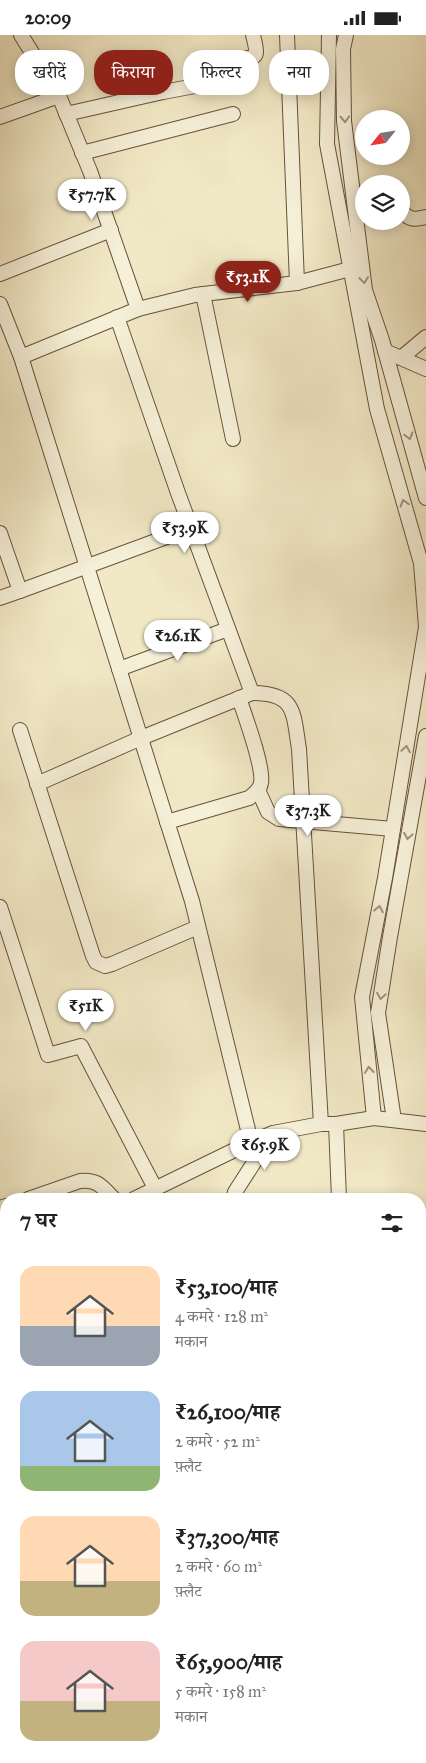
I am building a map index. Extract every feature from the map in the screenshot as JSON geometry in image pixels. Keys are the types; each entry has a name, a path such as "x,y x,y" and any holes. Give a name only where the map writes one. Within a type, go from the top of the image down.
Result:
{"street":[{"path":"21,35 59,96 111,230 138,309"},
{"path":"66,114 227,80 231,75 234,63 252,59 256,55 257,50 253,35"},
{"path":"287,35 297,283"},
{"path":"329,35 327,144 377,409 421,563 426,627 393,829 362,997 374,1118"},
{"path":"346,35 343,49 344,121 355,175"},
{"path":"0,117 59,96"},
{"path":"82,153 233,115"},
{"path":"410,218 426,217"},
{"path":"0,274 111,230"},
{"path":"362,230 366,290 426,498"},
{"path":"21,357 138,309 203,294 297,283 350,269"},
{"path":"203,294 233,439"},
{"path":"0,304 21,357 192,901 250,1142"},
{"path":"118,317 228,629 246,696 261,768 261,782 258,790 249,798 167,822"},
{"path":"401,358 426,337"},
{"path":"385,351 426,369"},
{"path":"0,597 191,528"},
{"path":"0,533 20,591"},
{"path":"119,669 228,629"},
{"path":"37,784 141,738 246,696 268,693 282,698 290,707 294,718 299,749 321,1123"},
{"path":"20,730 96,962 105,966 112,964 198,927"},
{"path":"394,1120 378,1013 426,737"},
{"path":"258,790 268,812 278,819 393,829"},
{"path":"0,907 48,1055 81,1046 155,1188"},
{"path":"145,1193 250,1142 273,1133 321,1123 336,1124 374,1118 426,1124"},
{"path":"336,1124 339,1193"},
{"path":"235,1193 273,1133"},
{"path":"45,1193 80,1181 89,1180 101,1186 108,1193"}]}
